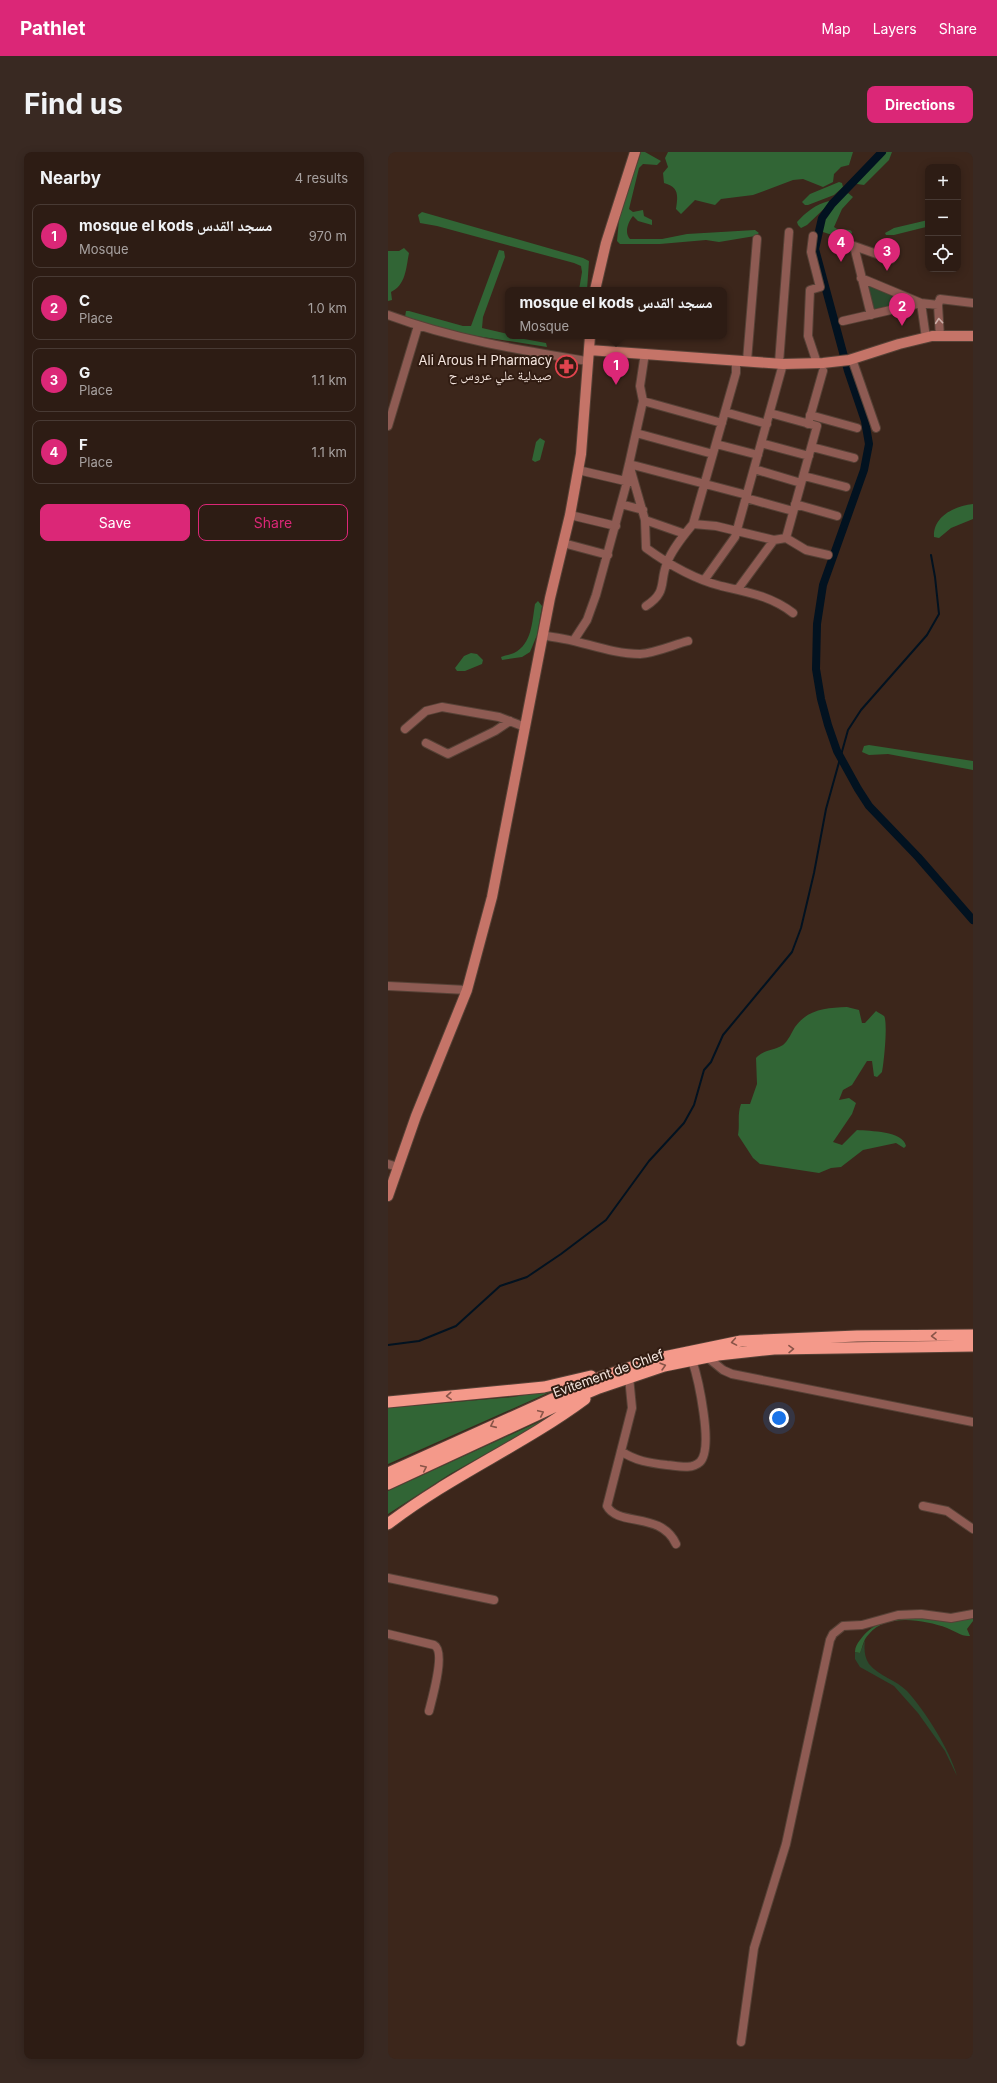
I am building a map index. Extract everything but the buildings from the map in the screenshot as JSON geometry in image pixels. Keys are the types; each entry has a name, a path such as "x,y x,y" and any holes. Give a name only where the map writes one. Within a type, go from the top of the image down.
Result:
{"highway":[{"name":"Evitement de Chlef","path":"388,1484 599,1388 659,1358 741,1341 857,1336 973,1335"},
{"name":"Evitement de Chlef","path":"388,1473 594,1380 707,1357 774,1349 973,1346"},
{"path":"388,1402 544,1387 627,1373"},
{"path":"388,1524 487,1459 560,1417 599,1388"}],"main road":[{"path":"596,287 606,243 635,152"},
{"path":"589,350 820,367 926,338 973,336"},
{"path":"388,1196 393,1166 416,1116 467,990 496,881 524,728 570,515 578,470 584,423 587,361 590,339"}],"street":[{"path":"705,580 735,537 770,413 781,363 789,232"},
{"path":"808,424 820,367 808,336 810,290 820,287 811,252 813,236"},
{"path":"646,606 656,598 662,590 666,563 685,534 694,524 736,373 741,360 757,239"},
{"path":"871,315 854,246 891,259"},
{"path":"861,278 921,303 938,305"},
{"path":"940,337 938,305 940,299 973,303"},
{"path":"843,322 921,303"},
{"path":"921,303 926,338"},
{"path":"388,315 418,326 526,351 587,361"},
{"path":"388,426 418,326"},
{"path":"640,415 636,405 645,353"},
{"path":"852,359 876,428"},
{"path":"574,640 586,620 608,555 621,504 629,482 629,464 643,401 640,386"},
{"path":"643,401 722,423"},
{"path":"725,412 767,424"},
{"path":"770,413 817,426"},
{"path":"810,414 858,428"},
{"path":"786,538 820,417"},
{"path":"636,433 713,454"},
{"path":"762,443 809,456"},
{"path":"716,444 758,455"},
{"path":"812,447 854,458"},
{"path":"629,464 746,496 794,508 837,516"},
{"path":"754,469 846,487"},
{"path":"578,470 629,482"},
{"path":"629,482 643,510 645,520 646,548 666,563 705,580 776,602 793,613"},
{"path":"621,504 643,510"},
{"path":"570,515 616,526"},
{"path":"645,520 685,534"},
{"path":"694,524 737,530 774,540 786,538 806,550 828,555"},
{"path":"738,589 774,540"},
{"path":"563,543 608,555"},
{"path":"544,636 574,640 606,651 642,654 688,641"},
{"path":"405,729 426,711 442,707 471,713 490,714 524,728"},
{"path":"426,743 448,754 495,731 510,721"},
{"path":"388,986 467,990"},
{"path":"707,1357 723,1370 732,1374 973,1422"},
{"path":"621,1451 641,1461 691,1466 700,1461 704,1452 705,1443 703,1408 692,1360"},
{"path":"627,1373 632,1408 607,1502 609,1509 615,1514 646,1521 664,1528 672,1536 676,1544"},
{"path":"922,1506 947,1511 973,1529"},
{"path":"388,1578 494,1600"},
{"path":"741,2042 754,1948 786,1844 830,1640 843,1626 862,1625 892,1616 921,1614 951,1618 973,1614"},
{"path":"388,1634 434,1645 438,1648 440,1654 439,1664 429,1711"}],"green space":[{"path":"641,152 645,152 661,161 657,165 643,164 639,168 629,209 633,212 643,210 644,216 652,220 652,225 638,221 633,216 627,228 627,234 630,239 662,239 687,234 755,230 759,233 755,236 719,242 706,240 660,244 620,244 617,241 619,219"},
{"path":"668,152 853,152 849,165 841,167 834,174 833,182 823,187 803,179 793,180 753,195 721,199 715,205 695,200 681,214 676,209 677,196 675,189 664,183 663,173 668,167 665,158"},
{"path":"885,152 892,152 889,160 864,185 857,184 857,181"},
{"path":"839,182 842,183 843,187 834,195 808,205 805,205 802,202 810,194"},
{"path":"848,193 853,197 842,209 834,227 837,229 850,230 852,232 851,235 829,234 823,232 821,229 823,224 835,203"},
{"path":"829,201 830,203 807,225 801,228 798,225 797,222 807,212 820,204"},
{"path":"422,212 583,258 589,261 587,287 580,287 582,272 581,266 574,263 437,226 420,223 418,215"},
{"path":"925,221 925,227 894,235 886,235 885,233 894,228"},
{"path":"404,248 409,253 406,270 400,285 391,292 392,300 388,301 388,251 399,251"},
{"path":"499,250 504,251 505,257 483,317 482,328 505,333 505,339 524,339 546,343 547,347 458,333 405,317 406,311 463,326 471,326"},
{"path":"868,285 908,302 874,310"},
{"path":"540,438 545,441 540,460 535,462 532,460 536,442"},
{"path":"973,504 973,519 951,528 939,538 934,537 937,523 946,513 959,507"},
{"path":"538,601 542,606 537,635 530,652 522,657 502,660 501,657 514,653 520,649 528,638 532,625 535,604"},
{"path":"471,653 477,654 483,660 482,664 465,671 457,671 455,668 464,656"},
{"path":"869,745 973,761 973,770 888,754 869,755 862,752 864,746"},
{"path":"847,1007 859,1010 862,1023 865,1023 876,1011 884,1016 886,1034 884,1060 882,1072 877,1077 874,1076 872,1061 867,1061 852,1085 843,1090 839,1100 849,1098 856,1103 852,1114 833,1142 842,1145 857,1130 893,1135 904,1141 906,1146 904,1148 896,1143 863,1150 841,1167 831,1168 819,1173 760,1164 753,1158 738,1135 739,1112 741,1104 750,1104 757,1084 756,1058 763,1053 783,1045 795,1027 806,1016 825,1009"},
{"path":"548,1391 550,1392 388,1464 388,1408 513,1397"},
{"path":"543,1420 541,1423 450,1474 388,1514 388,1491"},
{"path":"911,1616 940,1621 973,1618 973,1621 967,1629 970,1636 961,1635 938,1625 917,1621 896,1621 877,1627 865,1639 860,1653 855,1652 858,1643 865,1634 876,1625"},
{"path":"865,1640 864,1646 866,1658 869,1664 878,1672 903,1687 914,1699 943,1743 957,1776 945,1751 918,1713 894,1686 860,1667 855,1659 855,1652 860,1653"}],"waterway":[{"path":"882,152 832,204 822,218 815,249 848,371 865,421 869,444 864,470 823,585 817,624 816,669 821,699 837,751 858,789 869,806 918,857 973,920"},
{"path":"388,1345 419,1341 456,1326 500,1286 527,1277 561,1254 606,1220 649,1161 684,1123 694,1105 704,1070 711,1062 723,1035 792,952 801,928 814,873 826,809 848,730 861,710 927,635 939,614 931,555"}],"place":[{"name":"F","path":"841,262"},
{"name":"G","path":"887,271"},
{"name":"C","path":"902,326"},
{"name":"Ali Arous H Pharmacy صيدلية علي عروس ح","path":"567,367"},
{"name":"mosque el kods مسجد القدس","path":"616,385"}]}
